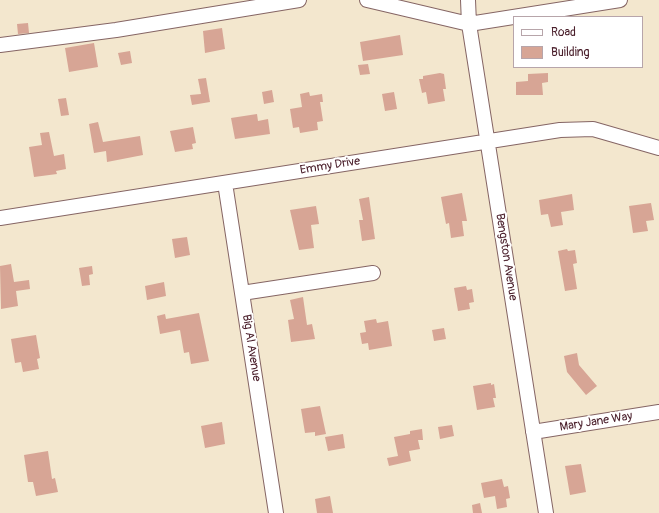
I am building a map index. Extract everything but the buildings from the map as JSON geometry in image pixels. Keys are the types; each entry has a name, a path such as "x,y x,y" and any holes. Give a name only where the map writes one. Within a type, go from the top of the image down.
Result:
{"street":[{"path":"0,45 116,30 298,0"},
{"path":"367,0 469,24 513,17"},
{"name":"Bengston Avenue","path":"468,0 469,24 546,513"},
{"path":"519,16 620,0"},
{"name":"Emmy Drive","path":"0,218 560,130 593,129 659,148"},
{"name":"Big Al Avenue","path":"225,183 276,513"},
{"path":"242,293 373,273"},
{"name":"Mary Jane Way","path":"533,432 659,412"}]}
